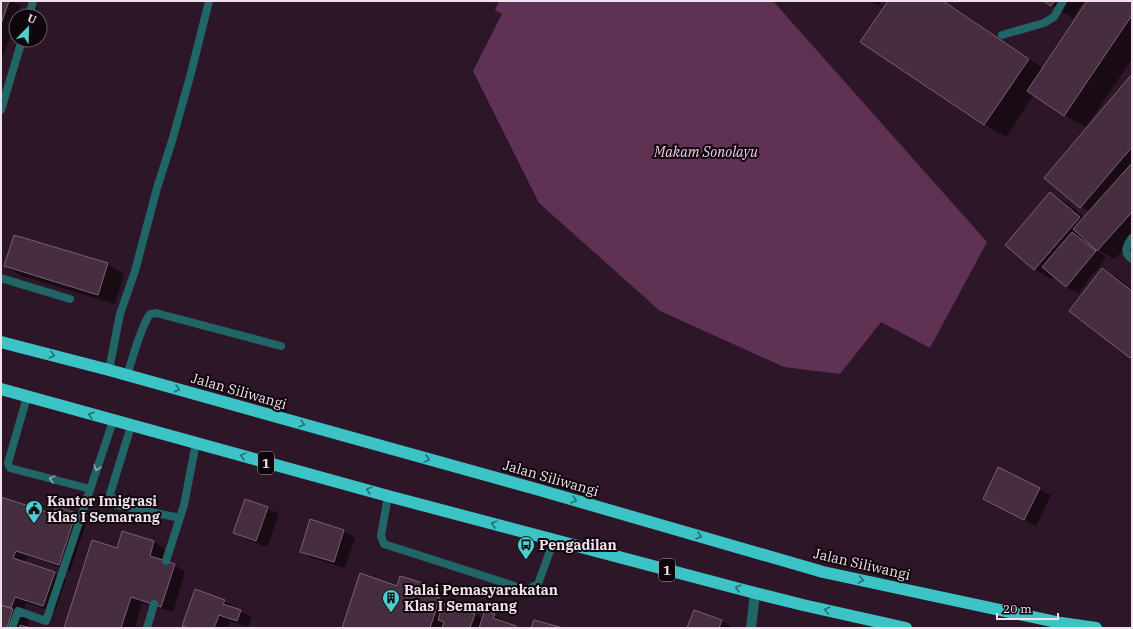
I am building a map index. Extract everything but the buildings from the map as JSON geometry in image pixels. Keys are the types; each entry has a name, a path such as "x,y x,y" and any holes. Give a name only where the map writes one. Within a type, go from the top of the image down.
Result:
{"highway":[{"name":"Jalan Siliwangi","path":"1,342 109,370 536,489 823,572 1061,623 1096,628"},
{"name":"1","path":"1,389 196,444 554,540 810,607 906,628"}],"street":[{"path":"751,628 755,593"}],"lane":[{"path":"109,370 120,314 135,271 157,188 172,141 209,1"},
{"path":"1002,34 1044,23 1054,17 1063,1"},
{"path":"1,110 20,48"},
{"path":"1132,238 1127,244 1126,251 1128,256 1132,259"},
{"path":"1,278 70,299"},
{"path":"127,375 135,349 150,314 156,313 280,346"},
{"path":"27,397 8,463 10,468 90,489"},
{"path":"12,628 18,611 46,621 113,421"},
{"path":"131,426 110,494 117,505 180,518"},
{"path":"166,561 184,504 196,444"},
{"path":"388,496 381,536 384,544 527,590 538,584 554,540"},
{"path":"147,628 154,604"}],"green space":[{"name":"Makam Sonolayu","path":"499,1 773,1 987,242 930,348 881,322 840,374 784,367 660,311 539,203 473,71 502,14 495,10"}],"place":[{"name":"Kantor Imigrasi Klas I Semarang","path":"34,524"},
{"name":"Pengadilan","path":"526,560"},
{"name":"Balai Pemasyarakatan Klas I Semarang","path":"391,613"}]}
